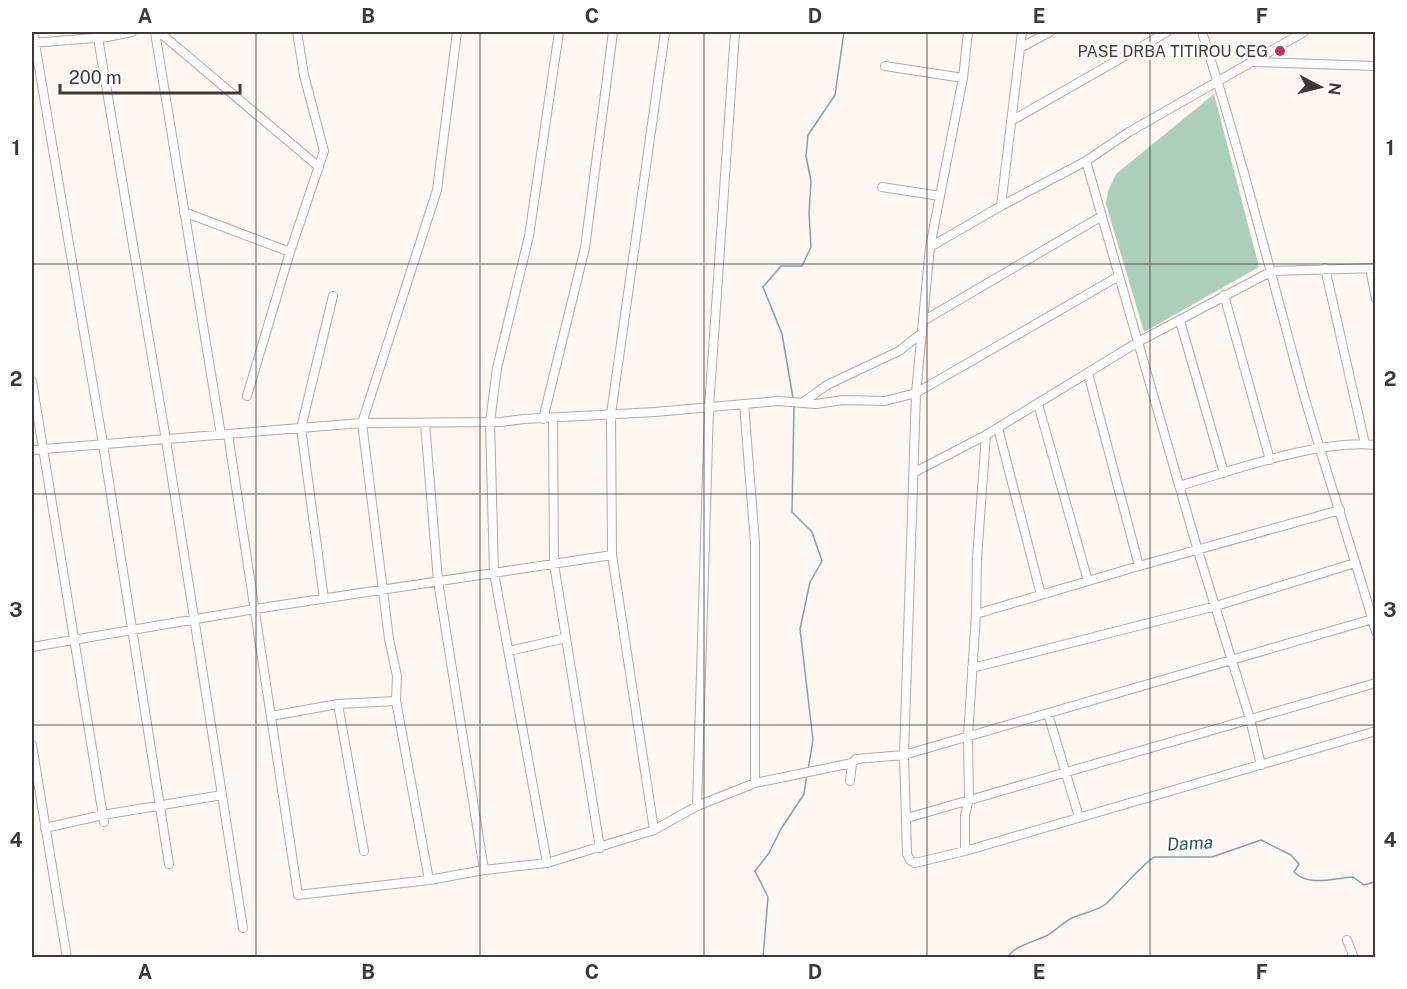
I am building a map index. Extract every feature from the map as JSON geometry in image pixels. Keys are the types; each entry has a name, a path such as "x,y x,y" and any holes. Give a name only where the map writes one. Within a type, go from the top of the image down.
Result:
{"street":[{"path":"33,32 33,43 103,444 169,864"},
{"path":"33,43 97,34 132,32"},
{"path":"157,32 319,167"},
{"path":"157,32 184,212 255,609 298,895 429,880 484,870 547,863 654,830 697,806 755,783 852,762 864,757 904,756 1374,619"},
{"path":"247,396 290,252 324,151 304,75 297,32"},
{"path":"429,880 396,701 397,676 389,639 362,423 437,190 457,32"},
{"path":"547,863 494,573 490,422 497,368 529,236 559,32"},
{"path":"543,419 585,248 613,32"},
{"path":"654,830 612,555 611,414 665,32"},
{"path":"697,806 709,408 735,32"},
{"path":"968,32 963,78 930,247 916,393 904,756 907,854 910,860 915,863 965,851 1376,731"},
{"path":"1000,206 1023,32"},
{"path":"1020,48 1050,32"},
{"path":"1011,122 1167,32"},
{"path":"1202,32 1272,271 1304,394 1374,619 1376,632"},
{"path":"930,247 1000,206 1086,161 1129,132 1304,32"},
{"path":"97,34 166,440 243,928"},
{"path":"1252,62 1376,66"},
{"path":"885,66 963,78"},
{"path":"1086,161 1197,551 1250,719 1261,765"},
{"path":"882,188 940,196"},
{"path":"184,212 290,252"},
{"path":"923,321 1102,216"},
{"path":"1324,268 1365,444"},
{"path":"915,472 999,428 1138,342 1272,271 1373,268 1376,299"},
{"path":"32,450 362,423 490,422 709,408 778,400 805,401 816,404 843,400 885,401 916,393 1119,276"},
{"path":"1224,295 1270,460"},
{"path":"324,599 301,428 333,296"},
{"path":"1180,321 1224,473"},
{"path":"805,401 827,385 859,368 892,355 922,333"},
{"path":"1088,374 1139,566"},
{"path":"32,381 104,819"},
{"path":"744,404 754,543 755,783"},
{"path":"1038,404 1088,581"},
{"path":"553,418 554,564 600,848"},
{"path":"425,423 438,581 484,870"},
{"path":"999,428 1041,595"},
{"path":"965,851 965,815 969,799 968,737 976,614 977,558 986,435"},
{"path":"1179,486 1321,448 1365,444 1376,446"},
{"path":"976,614 1340,510"},
{"path":"32,647 255,609 612,555"},
{"path":"972,668 1215,606 1355,562"},
{"path":"509,651 566,638"},
{"path":"907,818 1376,683"},
{"path":"271,716 338,704 396,701"},
{"path":"338,704 364,851"},
{"path":"1048,714 1079,817"},
{"path":"32,745 67,957"},
{"path":"850,781 852,762"},
{"path":"45,828 104,819 222,795"},
{"path":"1347,940 1354,957"}],"green space":[{"path":"1214,94 1259,267 1144,332 1106,204 1108,191 1116,174"}],"waterway":[{"path":"793,398 782,334 763,287 781,266 802,266 811,247 809,213 811,181 806,156 808,135 835,95 844,32"},
{"path":"794,406 792,512 812,532 822,561 810,582 800,629 813,740 808,770"},
{"path":"763,958 768,897 755,871 769,853 781,829 804,794 807,774"},
{"name":"Dama","path":"1007,958 1019,947 1046,936 1076,916 1106,904 1155,857 1212,857 1261,840 1291,855 1299,864 1294,872 1300,877 1322,881 1353,877 1364,885 1374,882 1376,878"}],"place":[{"name":"PASE DRBA TITIROU CEG","path":"1280,51"}]}
